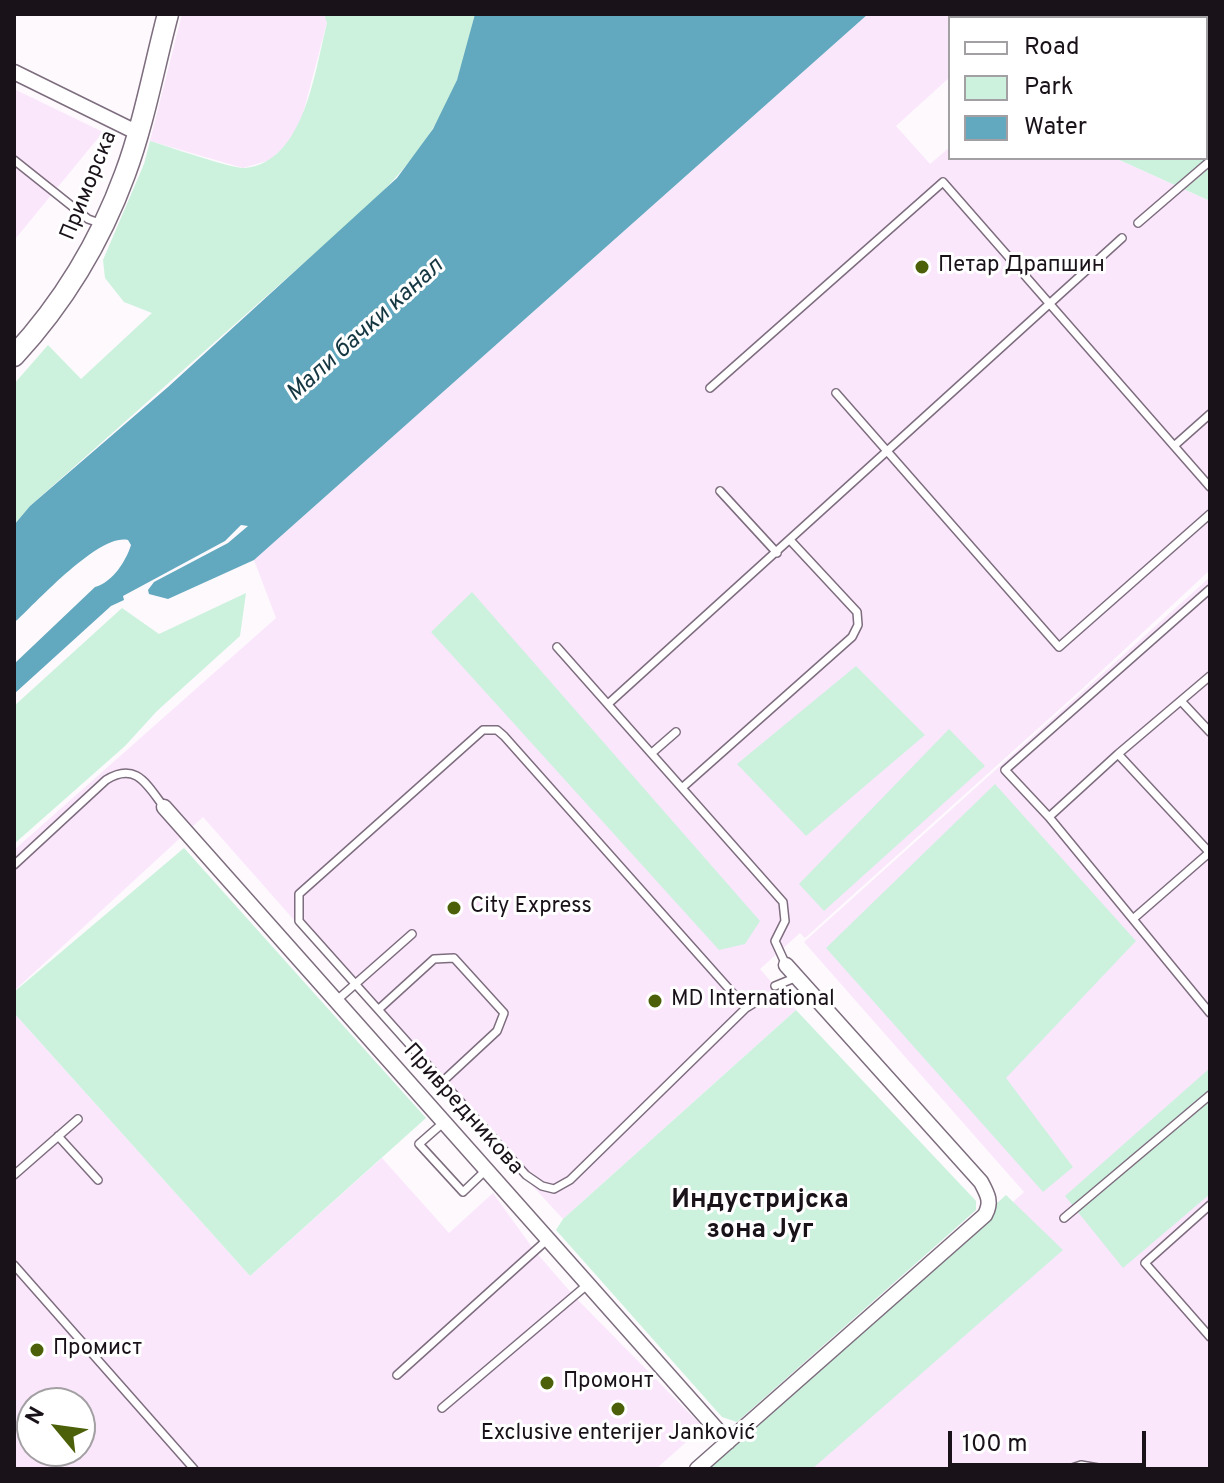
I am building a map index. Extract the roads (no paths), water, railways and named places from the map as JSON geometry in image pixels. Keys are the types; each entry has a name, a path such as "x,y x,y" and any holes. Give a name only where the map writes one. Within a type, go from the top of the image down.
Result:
{"street":[{"name":"Приморска","path":"14,356 58,303 104,225 126,173 168,14"},
{"path":"14,72 138,133"},
{"name":"Привредникова","path":"164,807 728,1442"},
{"path":"697,1469 985,1215 990,1206 989,1196 981,1182 786,965"}],"lane":[{"path":"14,160 88,219 104,225"},
{"path":"1138,223 1210,161"},
{"path":"710,388 943,182 1210,487"},
{"path":"608,704 1122,238"},
{"path":"836,393 1059,647 1210,514"},
{"path":"1174,446 1210,414"},
{"path":"720,491 777,553"},
{"path":"683,787 852,637 858,625 857,612 790,540"},
{"path":"1210,589 1005,770 1049,817 1210,1013"},
{"path":"557,647 783,902 785,921 775,941 786,965"},
{"path":"1049,817 1210,676"},
{"path":"1181,701 1210,732"},
{"path":"746,1008 497,730 483,730 475,735 299,894 299,921 526,1175 542,1186 560,1188 746,1008 761,999"},
{"path":"653,752 676,732"},
{"path":"1118,754 1210,852 1133,919"},
{"path":"14,865 118,772 137,776 164,807"},
{"path":"336,1001 412,934"},
{"path":"379,1009 434,959 443,957 454,958 504,1013 497,1031 442,1082"},
{"path":"775,986 797,977"},
{"path":"1064,1218 1210,1095"},
{"path":"14,1175 78,1119"},
{"path":"444,1122 419,1144 463,1192 486,1170"},
{"path":"58,1136 98,1180"},
{"path":"1210,1205 1145,1263 1210,1337"},
{"path":"397,1375 548,1239"},
{"path":"14,1265 194,1469"},
{"path":"442,1408 588,1284"},
{"path":"1069,1469 1091,1465 1104,1469"}],"water":[{"name":"Мали бачки канал","path":"475,14 868,14 254,560 168,599 149,594 148,590 154,582 228,543 248,526 241,525 225,541 123,596 124,600 111,606 14,694 14,664 95,587 113,576 131,545 128,540 101,547 68,571 14,623 14,525 30,506 168,387 397,178 433,129 457,80"}],"place":[{"name":"Петар Драпшин","path":"922,267"},
{"name":"City Express","path":"454,908"},
{"name":"MD International","path":"655,1001"},
{"name":"Промист","path":"37,1350"},
{"name":"Промонт","path":"547,1383"},
{"name":"Exclusive enterijer Janković","path":"618,1409"}],"district":[{"name":"Индустријска зона Југ","path":"760,1217"}]}
